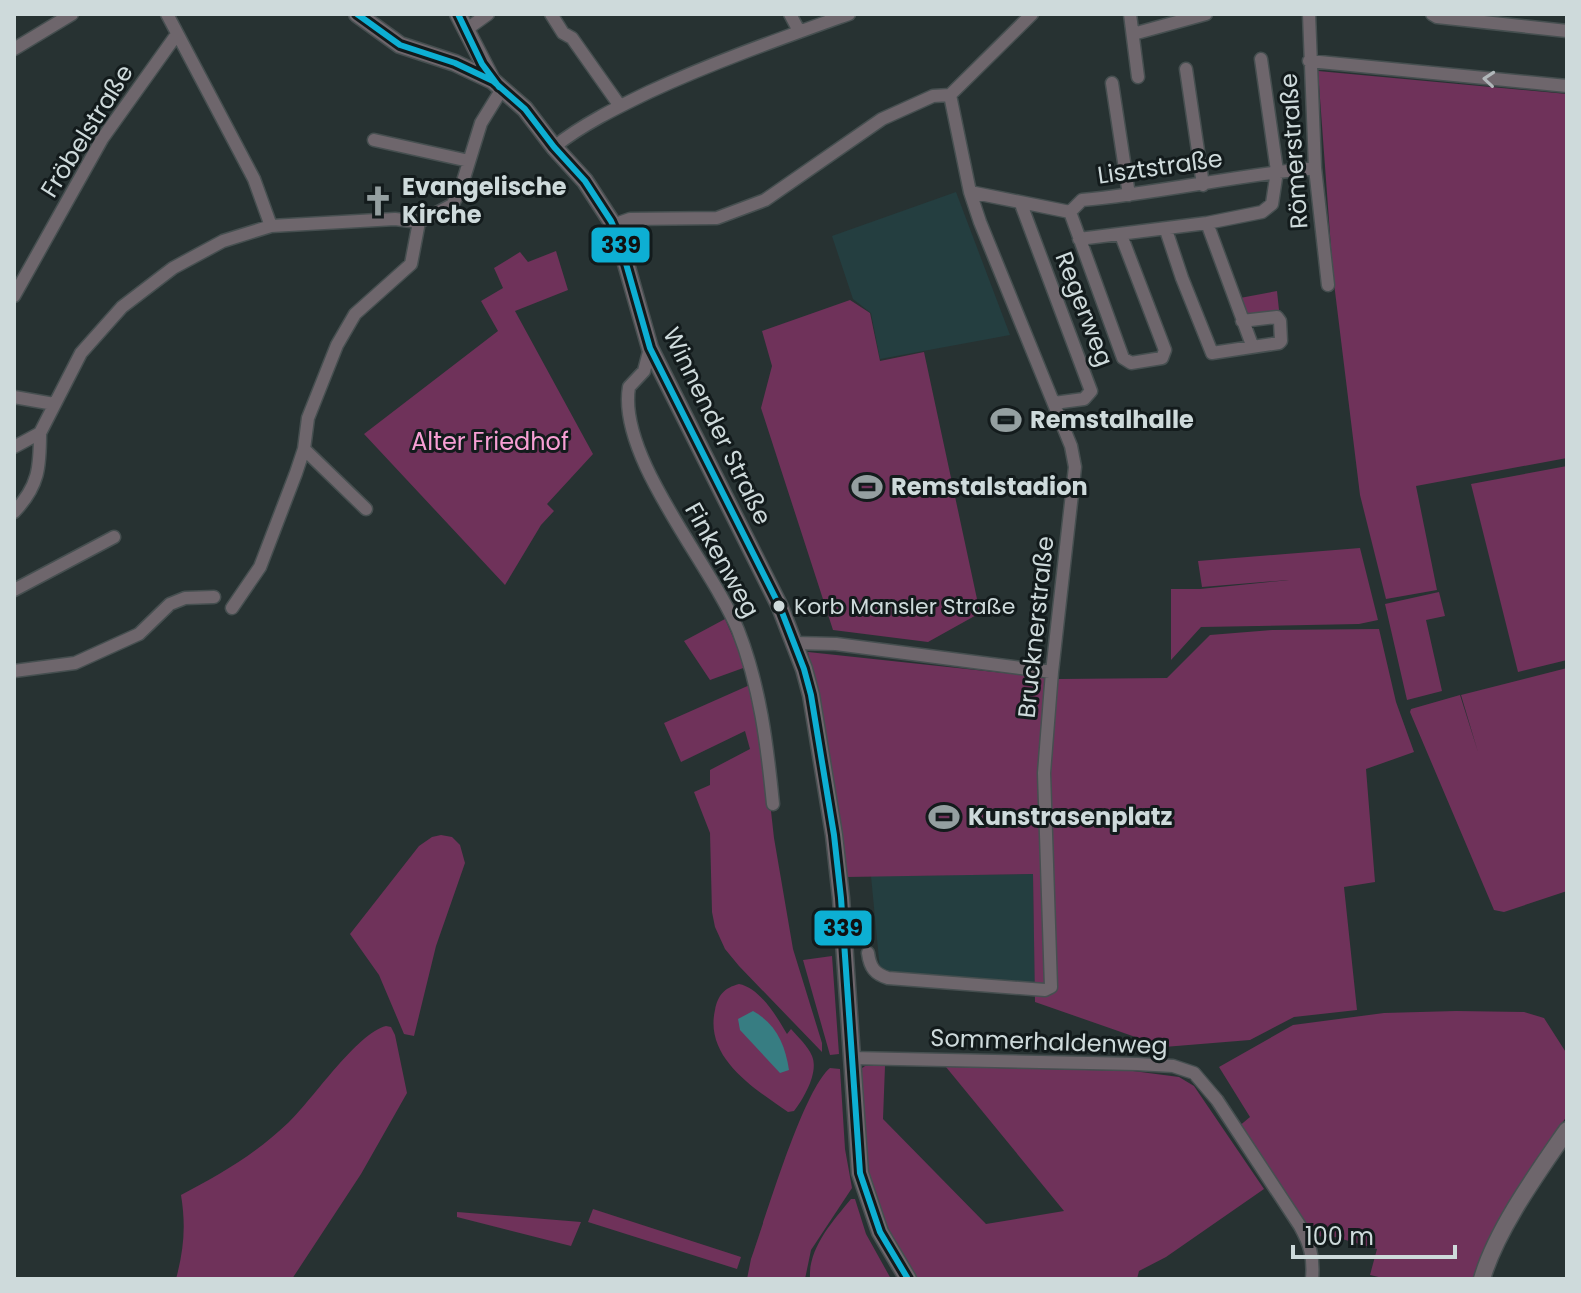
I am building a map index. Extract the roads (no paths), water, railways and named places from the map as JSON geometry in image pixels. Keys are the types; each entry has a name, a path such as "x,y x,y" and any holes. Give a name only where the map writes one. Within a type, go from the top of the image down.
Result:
{"street":[{"path":"14,49 72,14"},
{"path":"167,14 254,179 271,226"},
{"name":"Winnender Straße","path":"357,14 400,45 455,63 497,85 525,109 585,181 613,225 650,348 773,594 795,643 811,695 841,898 860,1173 880,1232 908,1279"},
{"path":"14,512 31,491 40,467 40,433 81,353 122,307 173,268 223,241 271,226 395,219 419,222 452,205 460,191 481,123 497,85 463,21 488,14"},
{"path":"551,14 563,33 572,38 620,106"},
{"path":"790,14 799,31"},
{"path":"554,147 573,132 620,106 696,70 849,14"},
{"path":"613,225 630,219 717,218 765,200 882,119 933,96 950,95 1032,14"},
{"path":"1130,14 1138,77"},
{"path":"1133,34 1206,14"},
{"name":"Römerstraße","path":"1309,14 1315,168 1328,285"},
{"path":"1432,14 1567,31"},
{"name":"Fröbelstraße","path":"14,296 102,139 177,34"},
{"path":"455,63 468,59 474,46"},
{"path":"1079,239 1207,223 1262,212 1272,204 1277,171 1261,59"},
{"path":"1309,61 1567,86"},
{"path":"1186,69 1203,185"},
{"path":"1112,83 1129,195"},
{"name":"Brucknerstraße","path":"868,953 869,964 877,975 888,978 1045,990 1051,987 1044,773 1075,467 1071,446 991,252 970,192 950,95"},
{"path":"374,140 469,161"},
{"name":"Lisztstraße","path":"1070,212 1082,200 1315,168"},
{"path":"970,192 1070,212 1123,358 1131,363 1162,358 1165,350 1121,235"},
{"name":"Regerweg","path":"1021,204 1091,391 1084,399 1054,403"},
{"path":"232,608 260,567 304,449 308,418 337,345 355,314 411,264 419,222"},
{"path":"1207,223 1252,345"},
{"path":"1166,230 1212,353 1279,343 1282,337 1280,321 1270,316 1242,321"},
{"name":"Finkenweg","path":"650,348 644,371 629,387 626,402 628,418 679,531 712,578 738,632 755,680 767,737 773,804"},
{"path":"14,397 54,404"},
{"path":"14,447 40,433"},
{"path":"304,449 366,509"},
{"path":"14,590 114,537"},
{"path":"14,671 75,663 139,634 170,604 185,598 214,597"},
{"path":"795,643 836,644 1052,672"},
{"name":"Sommerhaldenweg","path":"851,1058 1137,1064 1173,1066 1194,1073 1217,1100 1300,1226 1310,1244 1312,1279"},
{"path":"1482,1279 1511,1218 1567,1130"}],"water":[{"path":"753,1011 768,1022 778,1036 789,1070 780,1073 740,1030 738,1019"}],"place":[{"name":"Evangelische Kirche","path":"378,201"},
{"name":"Remstalhalle","path":"1006,420"},
{"name":"Remstalstadion","path":"867,487"},
{"name":"Korb Mansler Straße","path":"779,606"},
{"name":"Kunstrasenplatz","path":"944,817"}],"park label":[{"name":"Alter Friedhof","path":"490,442"}]}
